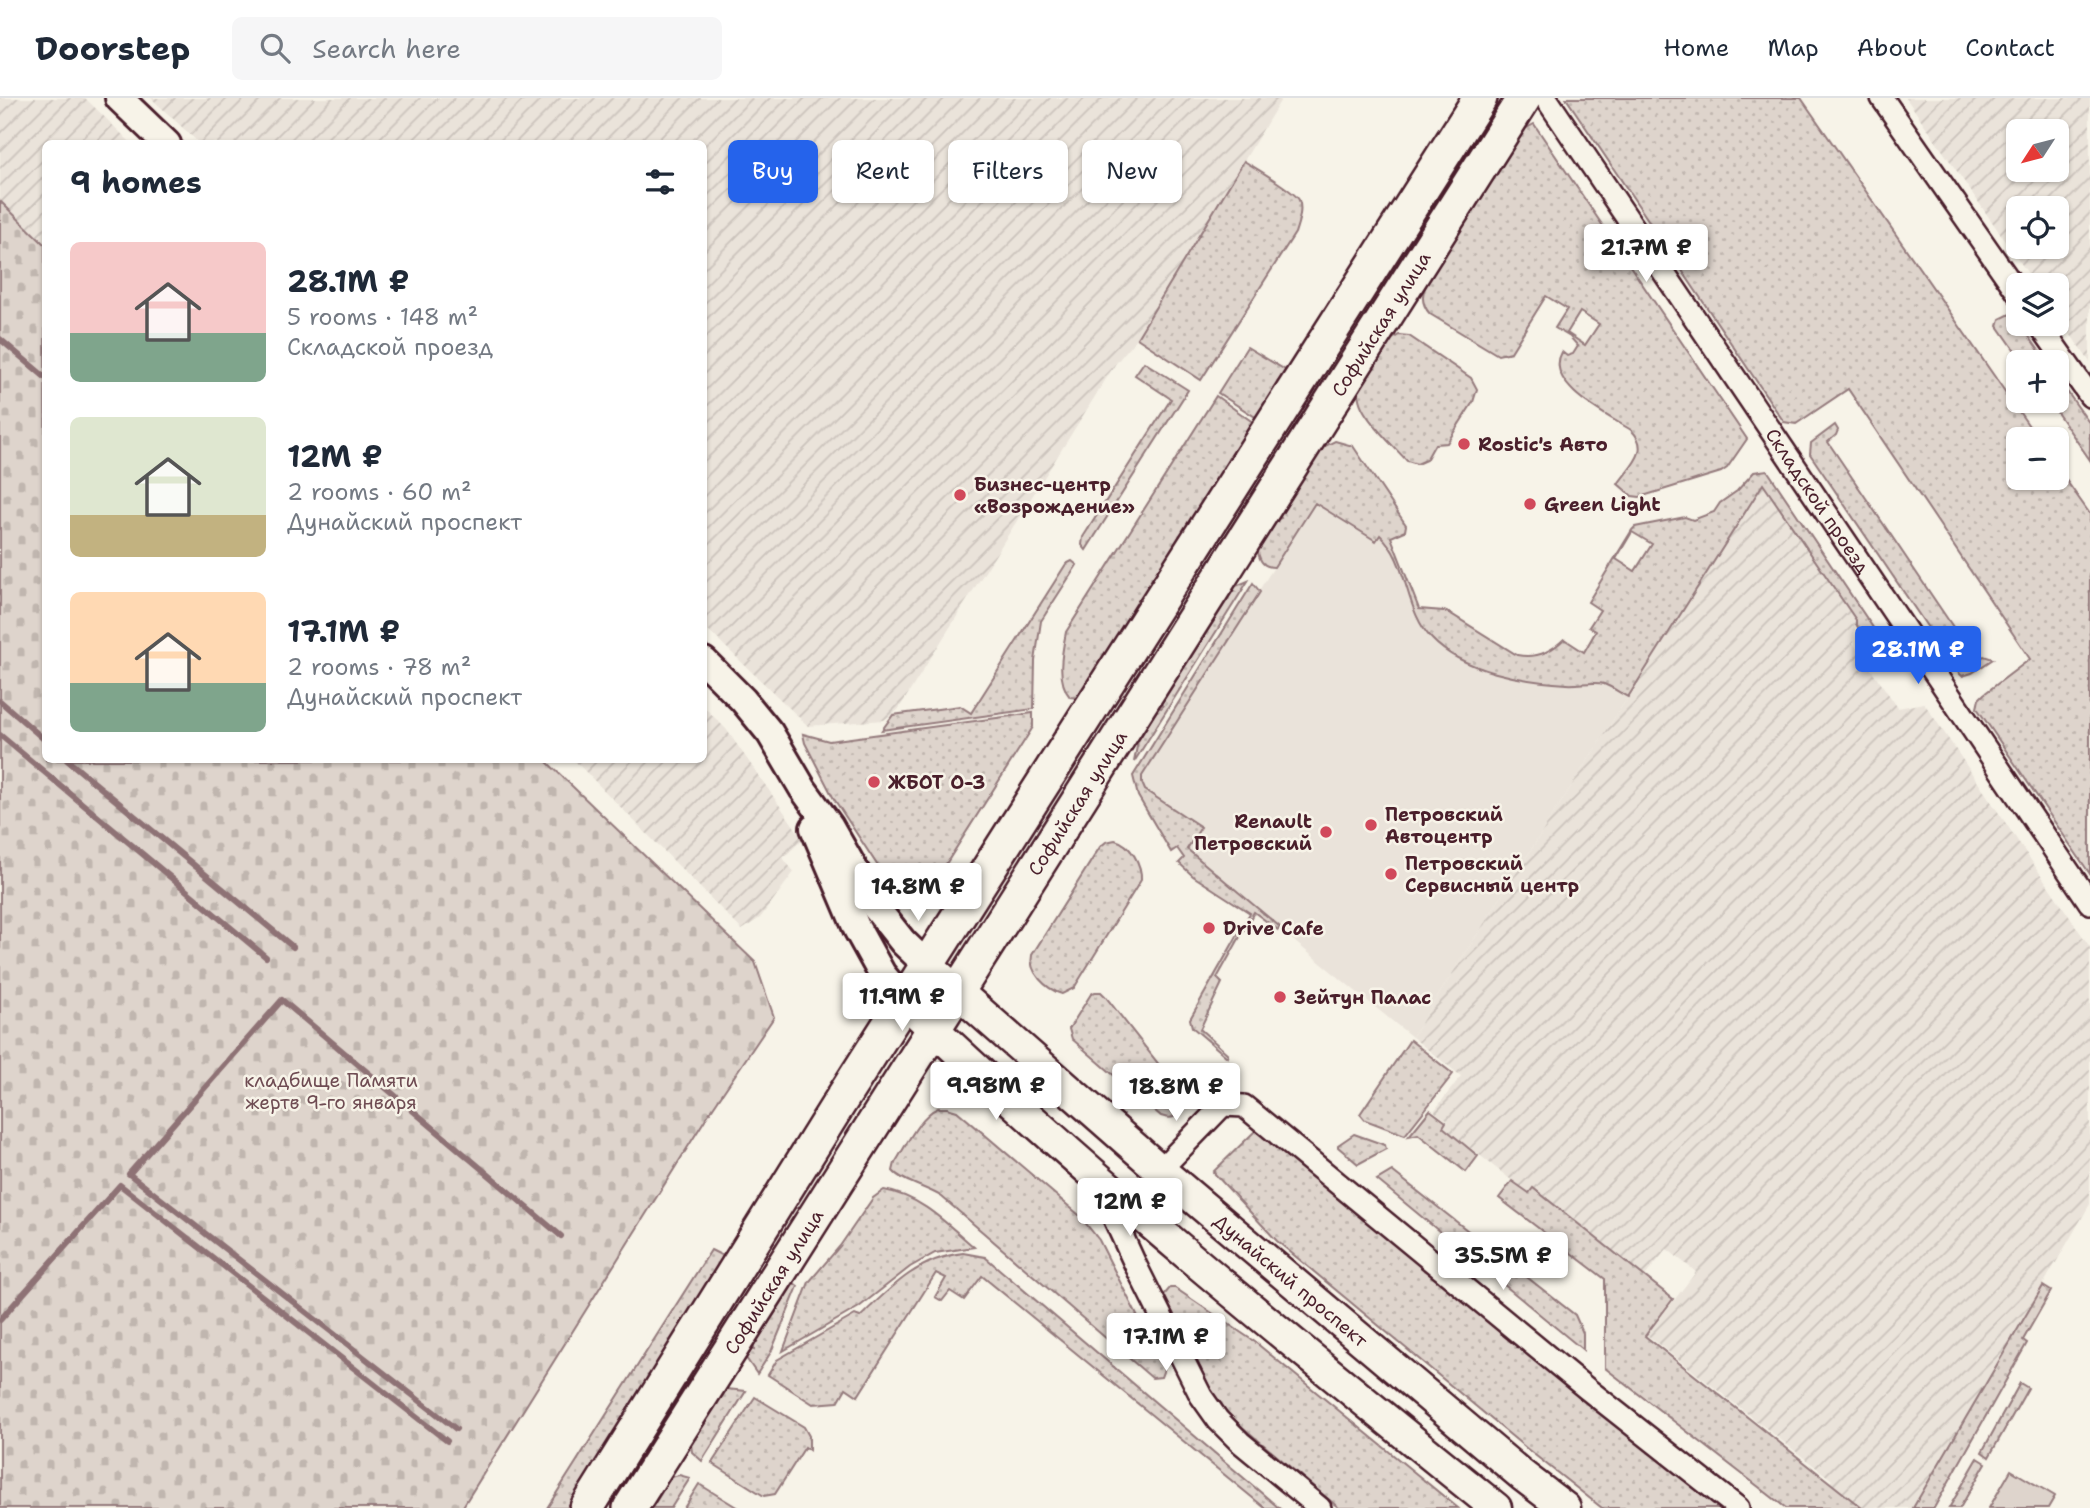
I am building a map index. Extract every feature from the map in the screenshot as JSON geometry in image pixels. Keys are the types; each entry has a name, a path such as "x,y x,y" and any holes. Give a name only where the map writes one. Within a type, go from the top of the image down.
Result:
{"main road":[{"name":"Софийская улица","path":"587,1508 1480,98"},
{"name":"Софийская улица","path":"630,1508 1524,98"},
{"name":"Дунайский проспект","path":"928,966 1160,1170 1565,1508"},
{"path":"905,1002 1094,1175 1296,1347 1496,1508"}],"street":[{"path":"119,98 163,140"},
{"name":"Складской проезд","path":"1546,98 2090,903"},
{"path":"1882,98 2006,276"},
{"path":"2048,336 2090,396"},
{"path":"707,664 754,712 829,825 876,908 903,942 928,966"},
{"path":"803,789 816,833 851,918 882,974 905,1002"},
{"path":"1160,1170 1223,1105 1244,1107 1586,1388 1738,1508"},
{"path":"1094,1175 1189,1372 1218,1420 1240,1442 1320,1508"}],"shaded area":[{"path":"0,98 85,98 128,140 42,140 42,242 0,201"},
{"path":"151,98 1282,98 1137,338 1116,363 898,710 884,720 808,726 707,629 707,140 196,140"},
{"path":"1906,98 2090,98 2090,362 2069,332 2069,273 2028,273 2018,259 2069,259 2069,196 2006,196 2006,242"},
{"path":"1763,484 1856,620 1853,643 1898,708 1924,703 2090,947 2090,1204 1913,1508 1862,1508 1830,1482 1832,1480 1647,1335 1696,1272 1667,1249 1645,1276 1533,1189 1529,1194 1444,1127 1448,1121 1434,1111 1461,1076 1412,1037"},
{"path":"1315,503 1376,541 1380,535 1391,545 1416,611 1431,639 1445,650 1512,677 1568,685 1602,683 1628,697 1412,1037 1182,850 1141,790 1140,776"},
{"path":"707,710 726,729 803,839 783,858 794,872 760,918 742,930 577,763 707,763"}],"green space":[{"path":"1566,98 1801,98 2006,393 2006,413 2020,413 2030,427 2006,427 2006,490 2069,490 2069,484 2090,514 2090,874 1977,708 1979,699 1984,694 2030,659 1848,389 1796,424 1784,422"},
{"path":"1534,124 1747,439 1727,468 1721,472 1640,497 1632,496 1618,484 1637,458 1640,444 1631,430 1581,398 1562,376 1559,364 1562,352 1567,356 1573,354 1578,346 1570,337 1555,328 1567,309 1546,296 1511,352 1498,355 1430,314 1425,307 1423,292 1426,285 1525,129","holes":["1580,312 1599,324 1585,345 1567,333"]},
{"path":"1244,161 1296,196 1300,204 1300,217 1295,233 1201,380 1137,338"},
{"name":"кладбище Памяти жертв 9-го января","path":"0,201 42,242 42,763 548,763 755,962 774,1017 706,1118 462,1508 0,1508"},
{"path":"2006,316 2006,336 2029,336 2039,350 2015,350 1998,326 2000,319"},
{"path":"1399,335 1409,336 1471,378 1477,389 1473,402 1447,443 1435,444 1426,460 1417,464 1407,461 1385,438 1369,418 1359,399 1359,391 1391,340"},
{"path":"1247,347 1287,371 1257,418 1218,393"},
{"path":"1144,362 1188,390 1086,550 1082,545 1083,537 1171,399 1135,375"},
{"path":"2069,394 2090,424 2090,460 2069,427 2057,413 2069,413"},
{"path":"1216,396 1254,423 1078,698 1070,697 1062,675 1066,632"},
{"path":"1835,425 1838,430 1836,435 1828,442 1976,661 1984,656 1993,659 1972,673 1962,676 1958,672 1810,454 1811,443"},
{"path":"1335,441 1353,446 1406,525 1405,531 1391,537 1419,609 1451,614 1517,655 1543,653 1564,639 1584,652 1596,631 1589,627 1600,610 1588,602 1635,527 1685,517 1693,520 1714,512 1720,503 1737,491 1754,472 1767,470 1886,647 1880,655 1879,649 1873,653 1856,620 1763,484 1628,697 1600,683 1532,681 1477,667 1445,650 1423,628 1396,559 1380,535 1376,541 1315,503 1274,567 1261,561 1258,552 1260,548 1323,447","holes":["1632,532 1652,544 1635,571 1616,559"]},
{"path":"1072,561 1077,565 1041,621 1035,661 1034,709 882,730 893,715 960,706 971,713 1066,564"},
{"path":"1248,581 1134,762 1138,741 1159,707 1163,706 1161,704 1236,586"},
{"path":"1253,583 1260,592 1142,776 1145,790 1201,827 1187,849 1280,927 1278,930 1254,912 1217,978 1222,983 1200,1029 1228,1054 1227,1057 1192,1027 1190,1019 1250,913 1193,876 1179,863 1184,858 1177,848 1171,852 1138,796 1133,776"},
{"path":"1033,713 1033,727 930,889 912,898 902,896 893,889 834,799 803,734 829,741"},
{"path":"1115,840 1131,850 1140,868 1141,880 1074,988 1062,994 1039,979 1033,968 1032,955 1100,847"},
{"path":"1101,992 1105,996 1182,1094 1184,1108 1177,1116 1161,1116 1072,1039 1069,1029 1091,994"},
{"path":"1410,1040 1453,1074 1405,1135 1365,1120 1360,1114"},
{"path":"938,1108 957,1111 1079,1215 1099,1240 1164,1369 1161,1377 1152,1378 942,1197 893,1171 895,1163 919,1124"},
{"path":"1430,1110 1446,1122 1443,1127 1478,1156 1466,1172 1418,1134 1409,1136"},
{"path":"1256,1130 1572,1391 1721,1508 1602,1508 1526,1448 1277,1241 1213,1172"},
{"path":"1354,1134 1385,1145 1386,1149 1358,1164 1338,1147"},
{"path":"1392,1171 1575,1315 1583,1333 1583,1350 1377,1180"},
{"path":"1512,1181 1529,1193 1533,1188 1673,1299 1645,1336 1862,1508 1786,1508 1605,1368 1605,1279 1499,1198"},
{"path":"884,1190 910,1198 922,1205 974,1247 935,1253 910,1267 859,1307 783,1351 809,1282 840,1246 873,1198"},
{"path":"711,1250 725,1257 567,1508 547,1508"},
{"path":"963,1253 985,1257 1279,1508 1265,1508 982,1276 964,1300 950,1291 942,1301 935,1297 946,1278 936,1273 858,1396 846,1388 838,1402 813,1404 768,1375 777,1360 855,1315 860,1317 895,1285 919,1268 947,1256"},
{"path":"794,1283 798,1286 797,1289 771,1352 757,1374 746,1358 752,1349 754,1350"},
{"path":"2043,1286 2051,1291 2023,1340 2027,1343 1934,1508 1913,1508"},
{"path":"1170,1288 1175,1288 1255,1342 1458,1508 1339,1508 1227,1414 1209,1386 1164,1295"},
{"path":"2020,1383 2028,1388 1989,1457 1982,1452"},
{"path":"727,1389 746,1391 702,1461 692,1452 691,1444"},
{"path":"755,1397 804,1427 809,1436 809,1450 805,1447 775,1494 764,1496 712,1463"},
{"path":"1978,1458 1986,1463 1960,1508 1949,1508"},
{"path":"2011,1470 2055,1496 2048,1508 1989,1508"},
{"path":"679,1475 690,1478 671,1508 652,1508 671,1477"},
{"path":"699,1484 738,1508 684,1508"}],"waterway":[{"path":"0,339 42,375"},
{"path":"0,701 42,738"},
{"path":"0,735 266,957"},
{"path":"71,763 293,947"},
{"path":"456,1429 129,1174 282,1000 561,1236"},
{"path":"0,1320 120,1185 447,1441"}],"place":[{"name":"Rostic's Авто","path":"1464,444"},
{"name":"Бизнес-центр «Возрождение»","path":"960,495"},
{"name":"Green Light","path":"1530,504"},
{"name":"ЖБОТ О-3","path":"874,782"},
{"name":"Петровский Автоцентр","path":"1371,825"},
{"name":"Renault Петровский","path":"1326,832"},
{"name":"Петровский Сервисный центр","path":"1391,874"},
{"name":"Drive Cafe","path":"1209,928"},
{"name":"Зейтун Палас","path":"1280,997"}]}
